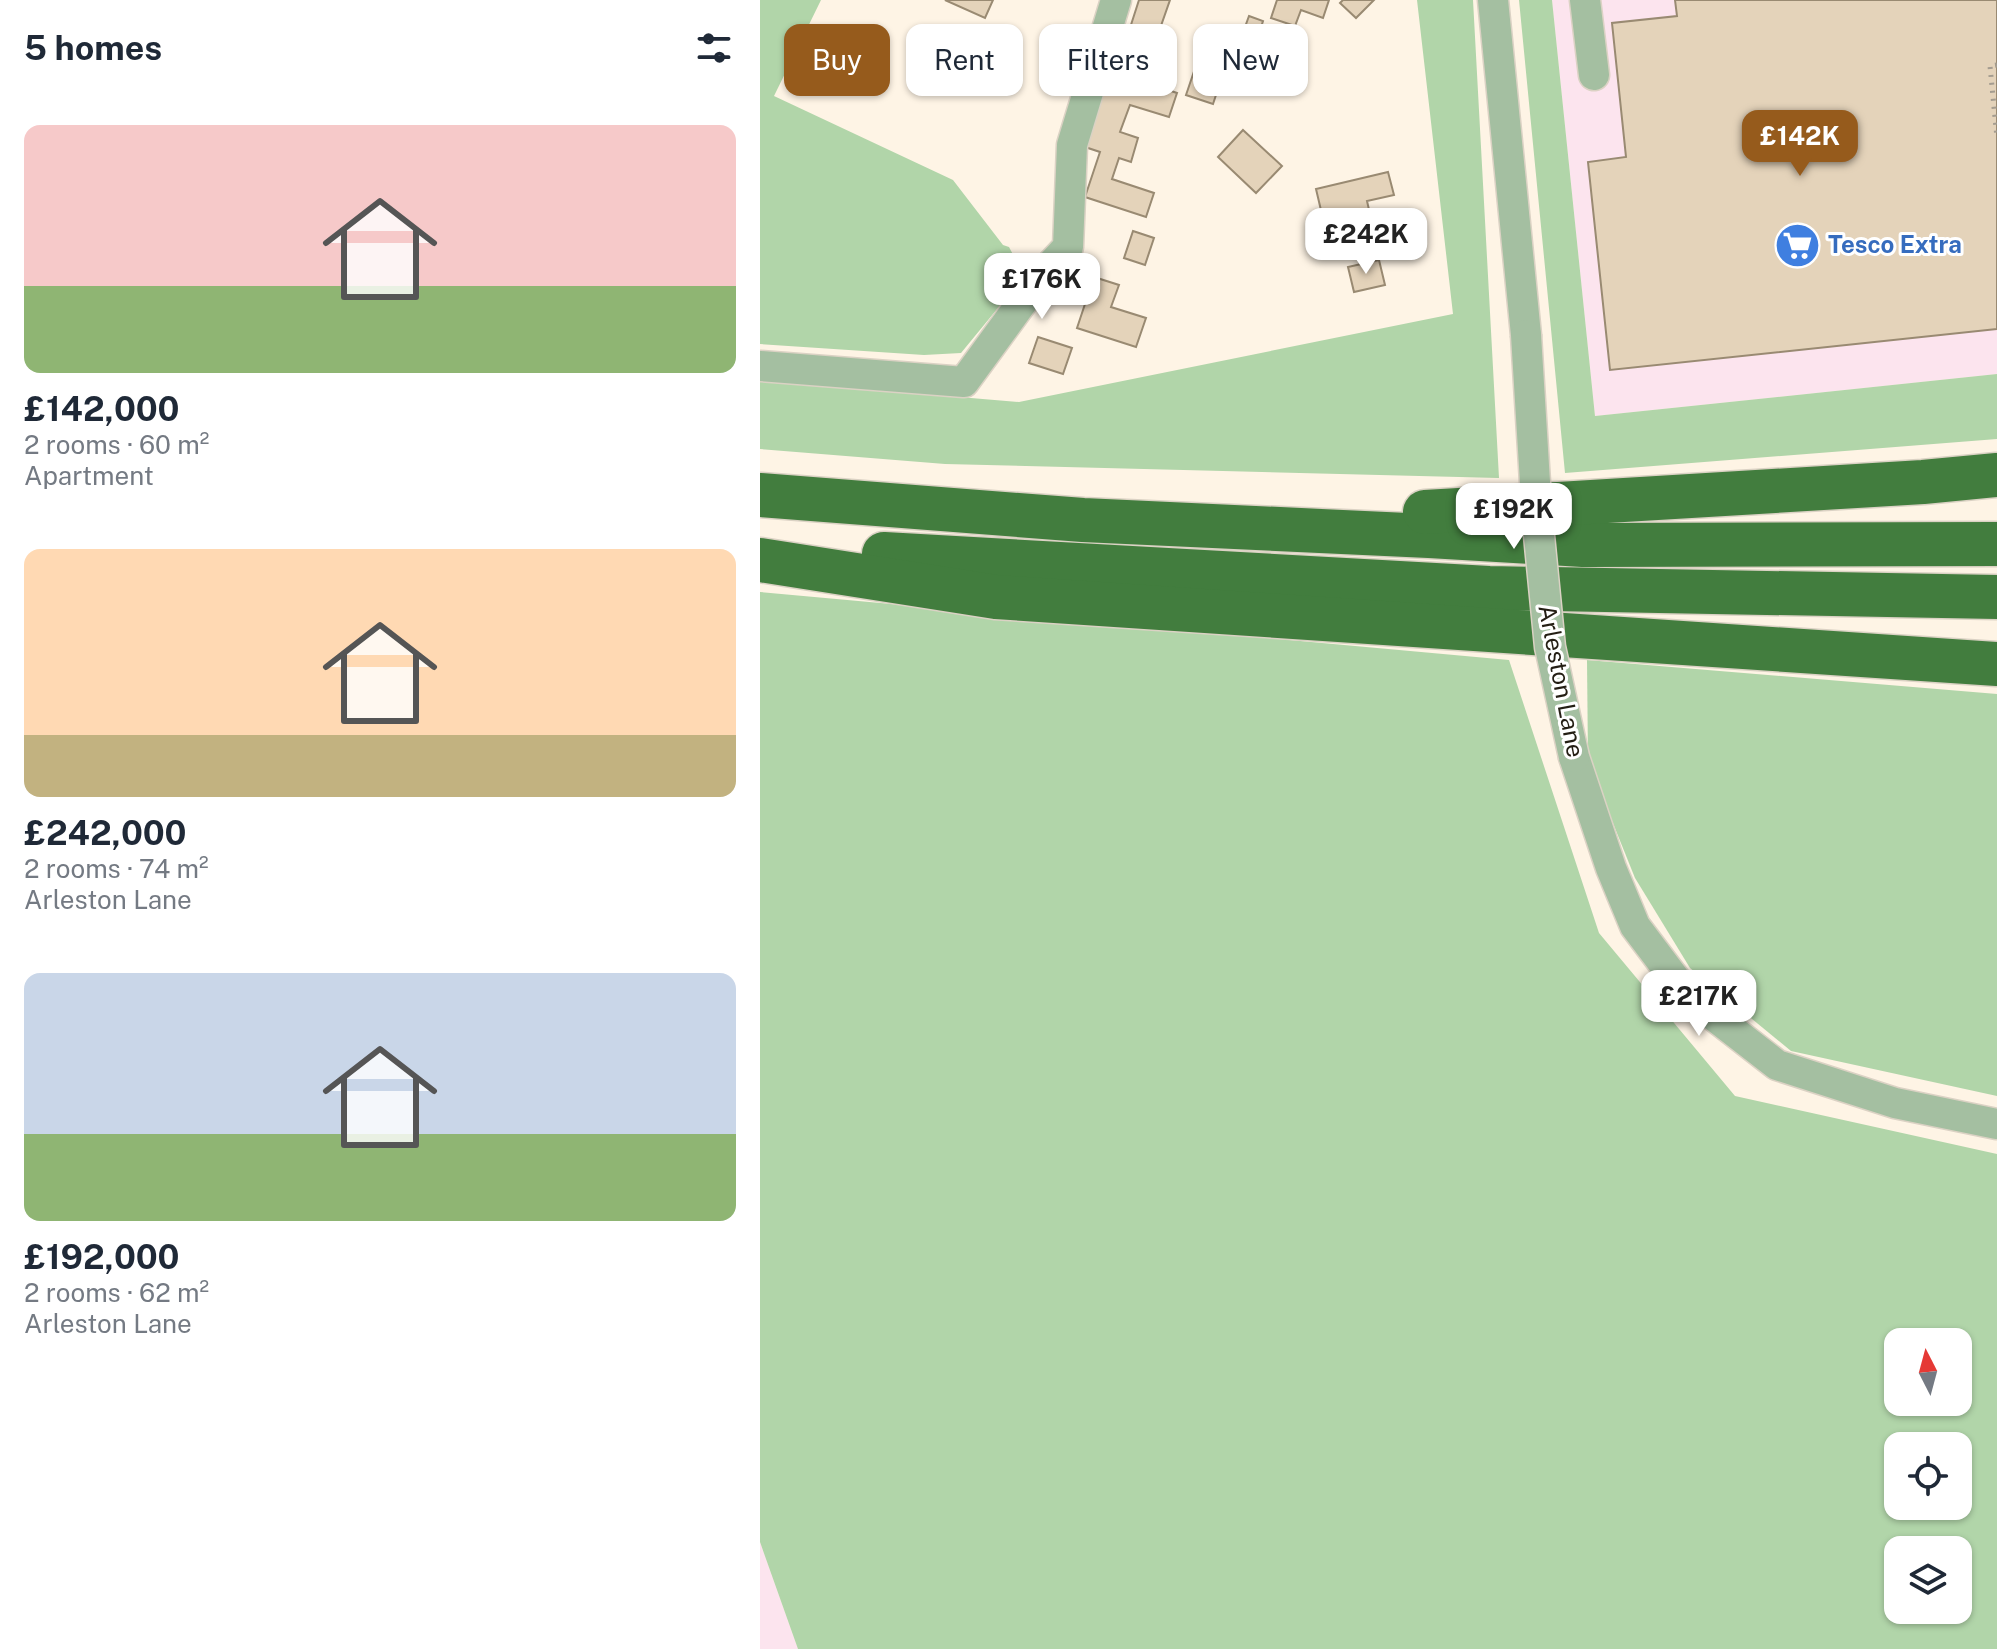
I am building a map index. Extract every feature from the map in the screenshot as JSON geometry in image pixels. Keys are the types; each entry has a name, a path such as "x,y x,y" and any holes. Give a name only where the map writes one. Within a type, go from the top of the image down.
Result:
{"highway":[{"path":"1083,520 1430,512 1997,475"},
{"path":"760,495 1083,520 1583,545 1997,544"},
{"path":"760,547 1489,588 1997,597"},
{"path":"760,560 996,597 1997,664"}],"street":[{"name":"Arleston Lane","path":"1493,0 1526,335 1537,515 1550,647 1574,757 1611,868 1635,926 1687,995 1777,1065 1895,1103 1997,1124"},
{"path":"1585,0 1594,75"},
{"path":"760,366 964,382 1042,275 1068,247 1072,145 1114,5"}],"path":[{"path":"1997,65 1990,66 1997,138"}],"shaded area":[{"name":"Tesco Extra","path":"1552,0 1997,0 1997,374 1595,416"},
{"path":"760,1542 798,1649 760,1649"}],"green space":[{"path":"760,0 821,0 809,24 784,24 784,76 774,96 953,180 1003,245 1009,247 1018,264 1007,297 961,353 924,355 760,344"},
{"path":"1417,0 1473,0 1499,478 945,464 760,449 760,380 1019,402 1453,314"},
{"path":"1519,0 1552,0 1595,416 1997,374 1997,439 1565,473"},
{"path":"760,592 1509,660 1599,933 1735,1096 1997,1154 1997,1649 798,1649 760,1542"},
{"path":"1587,660 1997,694 1997,1096 1791,1051 1690,968 1635,878 1588,761"}],"building":[{"path":"945,0 993,0 985,18"},
{"path":"1139,0 1170,0 1162,24 1131,24"},
{"path":"1277,0 1329,0 1323,18 1301,10 1296,24 1271,18"},
{"path":"1343,0 1374,0 1356,18 1340,3"},
{"name":"Tesco Extra","path":"1675,0 1997,0 1997,329 1610,370 1588,162 1626,157 1612,23 1677,16"},
{"path":"1249,16 1263,21 1262,24 1246,24"},
{"path":"1193,74 1193,96 1216,96 1213,104 1186,95"},
{"path":"1098,96 1176,96 1169,117 1130,105 1120,132 1138,138 1131,162 1119,158 1112,179 1154,193 1146,217 1085,197 1100,152 1082,146"},
{"path":"1243,130 1282,166 1256,193 1218,157"},
{"path":"1388,172 1394,195 1367,201 1378,249 1342,257 1334,221 1324,223 1316,189"},
{"path":"1133,231 1154,238 1145,265 1124,258"},
{"path":"1379,260 1385,285 1354,292 1348,267"},
{"path":"1094,277 1119,285 1111,307 1146,318 1136,347 1077,328"},
{"path":"1038,337 1072,348 1063,374 1029,363"}],"place":[{"name":"Tesco Extra","path":"1797,245"}]}
